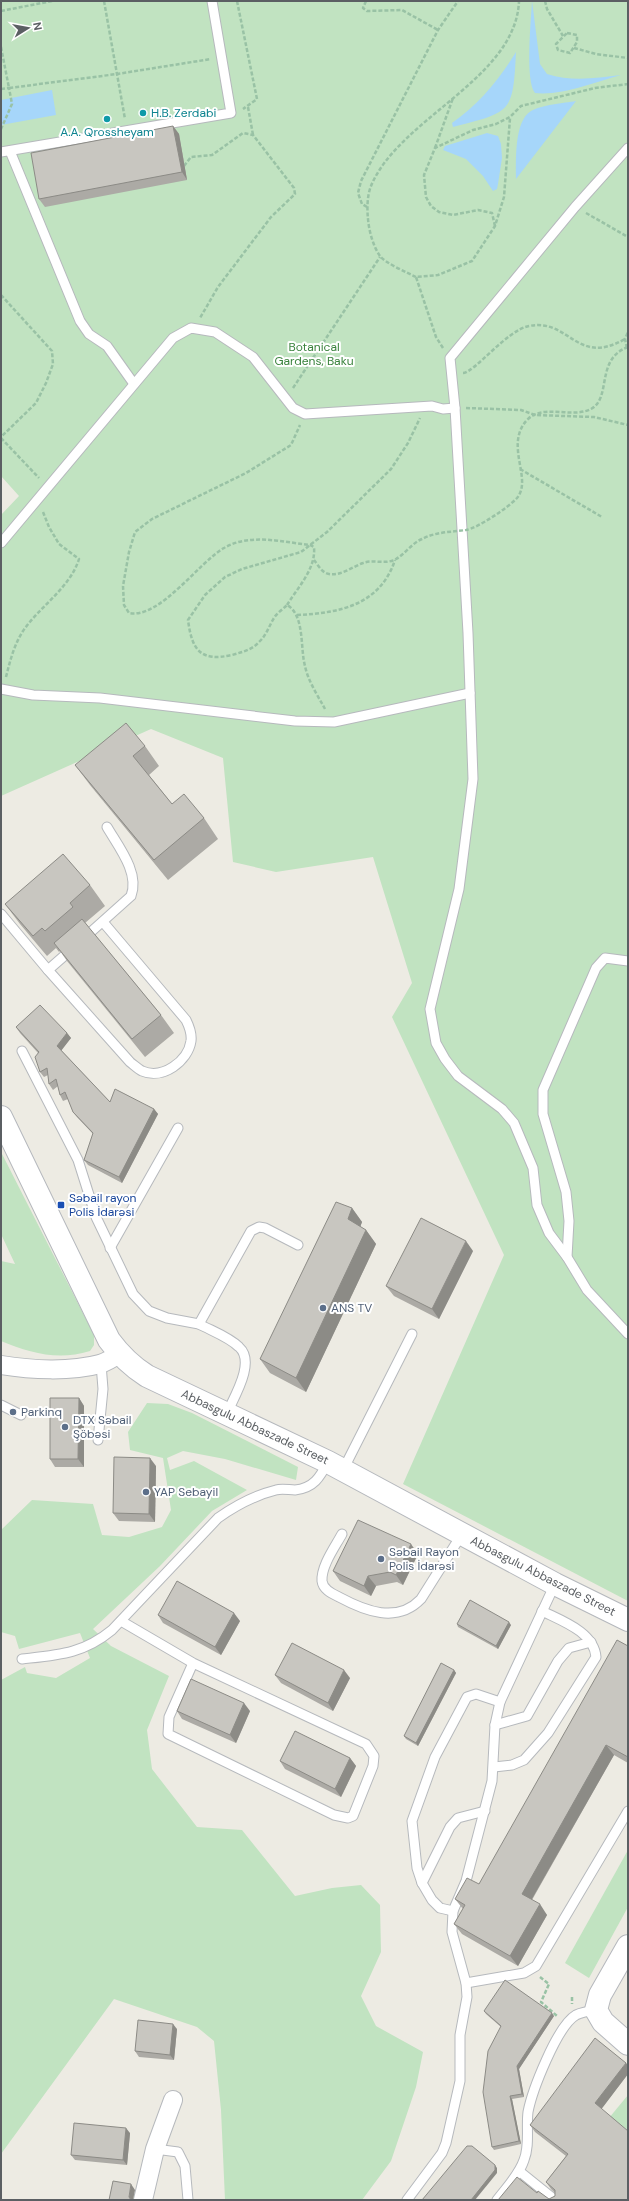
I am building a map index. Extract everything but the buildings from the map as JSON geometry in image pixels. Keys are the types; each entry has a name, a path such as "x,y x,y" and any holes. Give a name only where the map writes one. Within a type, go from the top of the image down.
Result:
{"street":[{"name":"Abbasgulu Abbaszade Street","path":"1,1117 101,1324 110,1359 227,1413 336,1466 555,1584 628,1620"},
{"path":"1,1365 63,1368 110,1359"},
{"path":"628,1946 600,1995 596,2010 603,2022 628,2044"},
{"path":"143,2200 155,2149 173,2100"}],"lane":[{"path":"134,384 107,346 89,334 80,321 6,151 232,113 212,1"},
{"path":"628,148 575,207 450,358 455,408 462,530 473,779 460,889 430,1009 431,1024 436,1043 458,1076 502,1109 514,1123 523,1141 532,1168 537,1205 549,1233 567,1257 587,1290 628,1334"},
{"path":"1,543 173,338 191,328 215,332 253,357 293,408 305,414 455,408"},
{"path":"1,689 33,695 100,698 295,721 334,722 470,693"},
{"path":"48,970 131,896 134,888 134,879 107,827"},
{"path":"3,910 48,970 130,1062 142,1071 166,1071 175,1066 190,1049 192,1039 186,1020 103,922"},
{"path":"567,1257 569,1221 566,1192 543,1114 543,1090 596,968 605,958 628,961"},
{"path":"22,1051 78,1160 96,1217 133,1294 149,1311 167,1318 199,1324 240,1347 245,1356 245,1372 227,1413"},
{"path":"110,1248 178,1128"},
{"path":"199,1324 251,1231 259,1227 265,1228 298,1245"},
{"path":"22,1659 58,1656 79,1651 99,1641 218,1518 234,1507 277,1490 296,1490 310,1486 336,1466 412,1334"},
{"path":"98,1440 103,1389 110,1359"},
{"path":"1,1405 21,1415"},
{"path":"342,1534 323,1571 322,1583 328,1591 363,1610 380,1613 407,1610 415,1606 462,1534"},
{"path":"408,2200 442,2153 446,2143 460,2081 460,2035 467,1997 466,1983 452,1932 453,1911 466,1881 494,1767 494,1725 500,1702 555,1584"},
{"path":"494,1767 524,1760 548,1733 596,1657 596,1648 579,1631 542,1611"},
{"path":"120,1621 194,1663 366,1744 374,1756 373,1766 353,1816 348,1818 334,1815 168,1734 168,1724 194,1663"},
{"path":"494,1725 522,1719 527,1716 558,1661 569,1648 591,1642"},
{"path":"453,1911 440,1908 432,1900 422,1883 417,1868 412,1820 435,1757 467,1697 476,1694 500,1702"},
{"path":"422,1883 450,1827 458,1818 484,1811"},
{"path":"466,1983 524,1973 536,1966 628,1811"},
{"path":"496,2200 519,2171 527,2148 529,2110 551,2048 575,2015 596,2010"},
{"path":"155,2149 178,2152 185,2166 188,2200"},
{"path":"519,2171 555,2200"}],"path":[{"path":"1,11 52,1"},
{"path":"104,1 127,130"},
{"path":"232,113 248,107 257,100 238,1"},
{"path":"366,1 363,8 367,11 402,10 438,30"},
{"path":"367,206 362,204 359,198 361,181 438,30 458,1"},
{"path":"510,117 511,129 504,197 495,226 472,261 438,275 416,277 380,257 368,230 367,206 371,186 395,149 484,69 508,39 515,24 519,1"},
{"path":"545,1 547,9 562,36"},
{"path":"567,33 577,35 578,42 570,53 558,50 556,44 562,36 567,33"},
{"path":"1,47 12,104 1,129"},
{"path":"574,48 596,54 628,58"},
{"path":"1,89 117,74 222,57"},
{"path":"435,148 473,130 496,124 510,117 521,106 595,88 628,84"},
{"path":"453,98 424,175 426,197 431,206 439,212 454,215 478,210 492,213 495,226"},
{"path":"194,328 218,287 271,217 295,194 294,188 253,135 248,107"},
{"path":"182,168 191,157 212,155 243,133 253,135"},
{"path":"182,159 186,163"},
{"path":"575,207 628,237"},
{"path":"283,396 295,387 380,257"},
{"path":"416,277 436,337 450,358"},
{"path":"1,295 52,351 53,364 36,403 1,438 48,488"},
{"path":"452,373 466,373 476,367 502,342 527,326 549,326 587,348 611,346 626,339"},
{"path":"297,615 354,606 376,591 391,572 395,560 421,539 438,534 468,530 488,520 517,497 522,488 517,439 519,430 528,419 542,412 577,412 592,409 599,400 604,374 611,359 628,348 626,339 628,332"},
{"path":"305,414 291,445 246,473 152,519 135,532 129,552 124,586 124,605 129,613 137,615 155,607 224,548 236,543 257,539 310,545 314,547 314,560 309,572 287,605 275,616 260,642 247,651 221,657 205,656 191,640 188,620 205,595 225,577 302,552 310,545 328,532 391,469 427,408"},
{"path":"455,408 498,408 522,410 535,415 594,417 628,426"},
{"path":"520,469 602,517"},
{"path":"1,689 14,649 23,631 75,572 79,559 59,544 42,511 35,502"},
{"path":"314,560 322,571 328,574 343,572 364,562 395,560"},
{"path":"287,605 293,608 297,615 305,668 328,714 334,722"},
{"path":"530,1970 549,1984 541,2002 567,2024"}],"green space":[{"name":"Botanical Gardens, Baku","path":"1,1 628,1 628,1601 403,1484 504,1255 392,1017 412,983 373,857 276,872 233,862 223,758 151,729 1,796 1,515 19,496 1,476"},
{"path":"1,1152 94,1335 94,1345 90,1351 67,1355 44,1354 23,1349 1,1341 1,1261 15,1264 1,1234"},
{"path":"147,1403 168,1404 192,1413 298,1467 296,1480 225,1459 183,1451 167,1458 170,1470 194,1461 247,1490 212,1511 160,1566 93,1629 111,1646 169,1676 147,1730 152,1769 197,1827 242,1830 295,1896 332,1888 361,1885 380,1905 381,1952 361,1996 376,2026 423,2052 416,2087 391,2161 362,2200 225,2200 221,2110 214,2041 197,2027 114,1999 1,2154 1,1680 25,1667 27,1673 56,1678 90,1658 80,1633 19,1649 15,1636 1,1632 1,1530 32,1500 93,1504 102,1535 129,1537 162,1527 171,1510 163,1458 130,1450 128,1432"},
{"path":"628,1850 628,1907 589,1978 565,1963"},
{"path":"628,2095 628,2134 609,2118"}],"water":[{"path":"532,1 540,64 547,74 575,79 621,75 590,85 567,90 535,93 532,86 529,64"},
{"path":"516,52 513,87 506,107 487,118 453,127 452,123 480,100 488,91"},
{"path":"52,90 56,115 1,125 1,100"},
{"path":"576,101 516,179 517,142 521,123 525,116 531,111 541,107"},
{"path":"487,133 498,136 501,144 502,158 498,184 497,189 493,191 483,176 466,159 443,150 445,146"}],"place":[{"name":"H.B. Zerdabi","path":"143,113"},
{"name":"A.A. Qrossheyam","path":"107,119"},
{"name":"Səbail rayon Polis İdarəsi","path":"61,1205"},
{"name":"ANS TV","path":"323,1308"},
{"name":"Parkinq","path":"13,1412"},
{"name":"DTX Səbail Şöbəsi","path":"65,1427"},
{"name":"YAP Sebayil","path":"146,1492"},
{"name":"Səbail Rayon Polis İdarəsi","path":"381,1559"}]}
